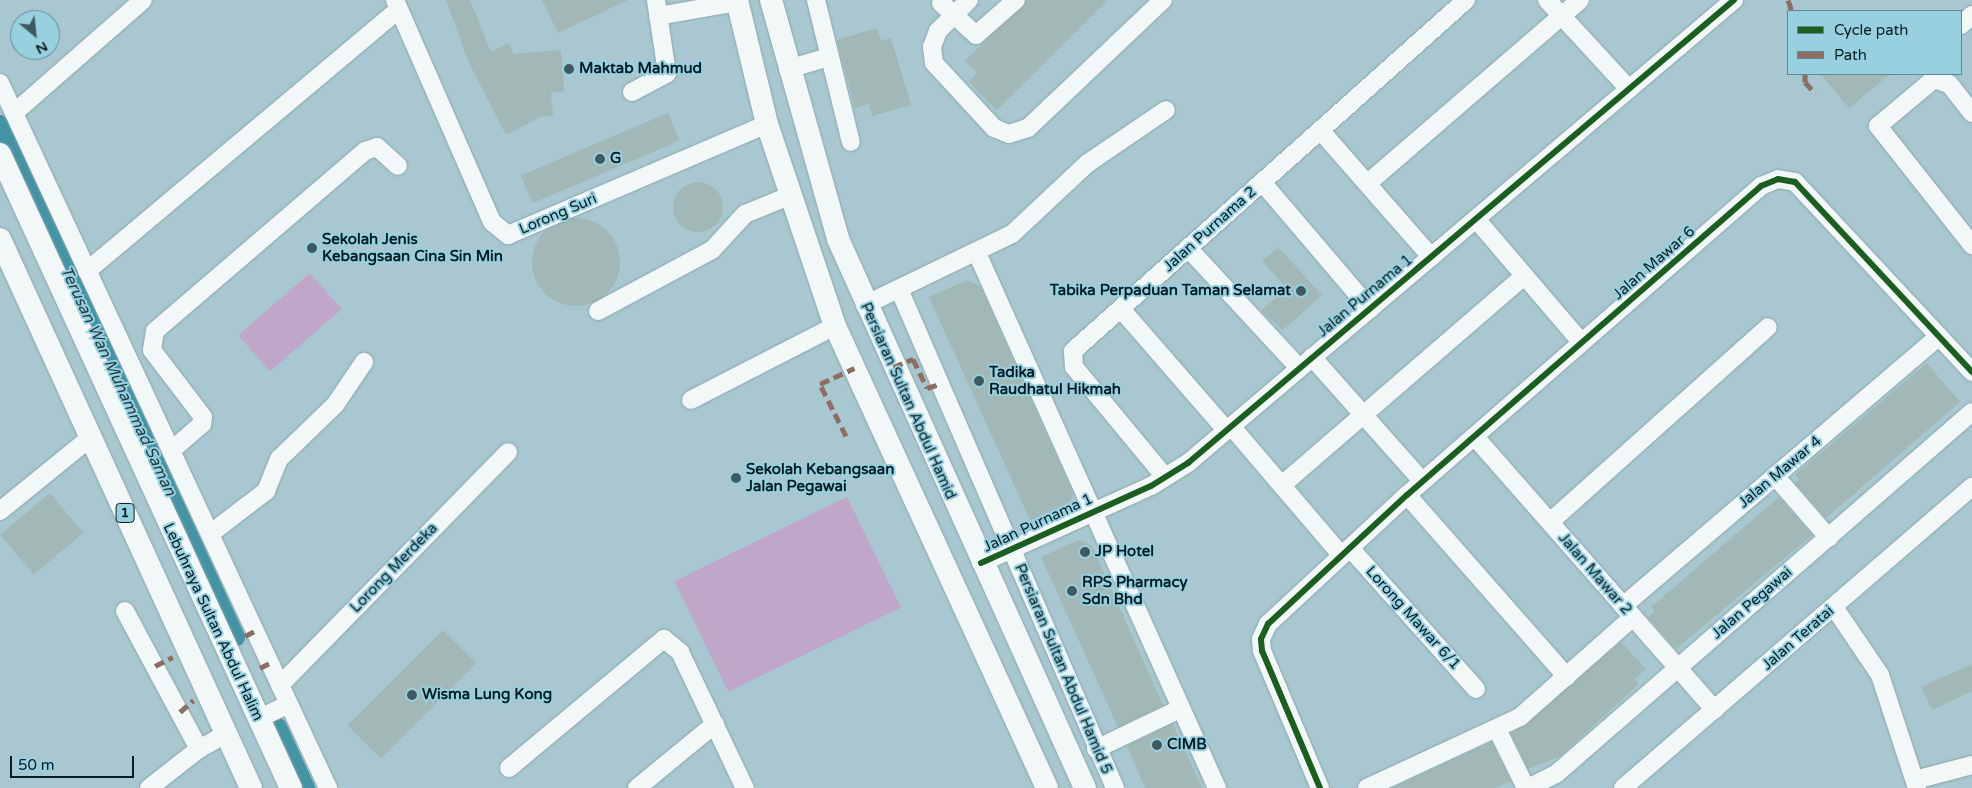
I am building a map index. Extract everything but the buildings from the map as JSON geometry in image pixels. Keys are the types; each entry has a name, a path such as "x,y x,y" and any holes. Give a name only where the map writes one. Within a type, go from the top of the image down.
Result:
{"main road":[{"name":"Persiaran Sultan Abdul Hamid","path":"771,0 789,70 838,239 865,306 1084,788"},
{"path":"737,1 767,124 835,326 1047,788"},
{"path":"756,81 789,70"},
{"name":"Lebuhraya Sultan Abdul Halim","path":"0,154 291,788"},
{"name":"1","path":"0,239 250,788"}],"street":[{"path":"14,112 143,0"},
{"path":"816,0 852,142"},
{"path":"969,0 947,9 934,38 932,55 938,70 994,128 1016,133 1028,128 1163,0"},
{"path":"947,9 971,34 979,34 1016,0"},
{"name":"Jalan Purnama 2","path":"1164,477 1070,359 1073,351 1466,0"},
{"path":"1546,0 1629,89"},
{"path":"1368,183 1580,0"},
{"name":"Jalan Purnama 1","path":"981,563 1164,477 1229,428 1734,0"},
{"path":"632,92 667,73 657,8 737,1"},
{"path":"87,271 397,4"},
{"name":"Lorong Suri","path":"397,4 492,222 508,235 767,124"},
{"path":"1962,24 1972,16"},
{"path":"789,70 829,57"},
{"path":"1969,235 1878,126 1934,79 1949,84 1972,113"},
{"path":"0,83 328,788"},
{"path":"865,306 977,253 1029,220 1088,163 1166,110"},
{"path":"1320,130 1431,257"},
{"path":"131,365 152,350 156,331 365,151 377,147 398,166"},
{"name":"Jalan Mawar 6","path":"1320,788 1261,639 1274,616 1406,496 1761,186 1778,179 1795,182 1972,372"},
{"path":"1262,182 1370,309"},
{"path":"598,311 712,250 745,214 790,196"},
{"path":"1476,219 1581,342"},
{"path":"1188,248 1306,363 1363,415 1422,482"},
{"path":"977,253 1096,510 1180,709 1217,788"},
{"path":"1282,485 1524,276"},
{"name":"Persiaran Sultan Abdul Hamid 5","path":"899,289 1012,549 1096,749 1115,788"},
{"name":"Lorong Mawar 6/1","path":"1120,308 1282,485 1476,689"},
{"path":"691,400 835,326"},
{"path":"1550,522 1768,327"},
{"name":"Jalan Mawar 4","path":"1367,788 1497,729 1532,709 1567,678 1628,611 1775,476 1938,337"},
{"path":"152,350 203,417 202,424 172,450"},
{"path":"210,534 266,491 279,459 335,405 364,362"},
{"name":"Jalan Pegawai","path":"1527,788 1556,774 1972,412"},
{"path":"0,511 90,437"},
{"name":"Jalan Mawar 2","path":"1475,437 1714,710"},
{"name":"Lorong Merdeka","path":"280,684 508,452"},
{"path":"1775,476 1829,538"},
{"name":"Jalan Teratai","path":"1623,788 1972,487"},
{"path":"1406,496 1567,678"},
{"path":"1834,607 1880,675 1916,784 1972,765"},
{"path":"125,611 198,749"},
{"path":"509,768 664,639 671,641 680,652 745,788"},
{"path":"258,719 289,704"},
{"path":"1096,749 1180,709"},
{"path":"637,788 715,724"},
{"path":"1497,729 1527,788"},
{"path":"149,788 198,749 226,734"}],"shaded area":[{"path":"310,273 341,309 270,372 238,335"},
{"path":"847,497 901,608 728,692 674,581"}],"waterway":[{"name":"Terusan Wan Muhammad Saman","path":"0,124 236,637"},
{"name":"Terusan Wan Muhammad Saman","path":"278,727 306,788"}],"marked path":[{"path":"1788,0 1792,10"},
{"path":"1805,75 1805,82 1815,93"},
{"path":"893,367 913,359 927,388 940,384"},
{"path":"846,436 820,384 854,368"},
{"path":"245,636 255,631"},
{"path":"155,666 173,657"},
{"path":"260,668 270,663"},
{"path":"180,712 194,700"}],"cycle path":[{"path":"981,563 1151,486 1188,463 1734,0"},
{"path":"1320,788 1262,651 1261,639 1268,624 1407,495 1761,186 1778,179 1795,182 1972,372"}],"place":[{"name":"Maktab Mahmud","path":"569,69"},
{"name":"G","path":"600,159"},
{"name":"Sekolah Jenis Kebangsaan Cina Sin Min","path":"312,248"},
{"name":"Tabika Perpaduan Taman Selamat","path":"1301,291"},
{"name":"Tadika Raudhatul Hikmah","path":"979,381"},
{"name":"Sekolah Kebangsaan Jalan Pegawai","path":"736,478"},
{"name":"JP Hotel","path":"1085,552"},
{"name":"RPS Pharmacy Sdn Bhd","path":"1072,591"},
{"name":"Wisma Lung Kong","path":"412,695"},
{"name":"CIMB","path":"1157,745"}]}
